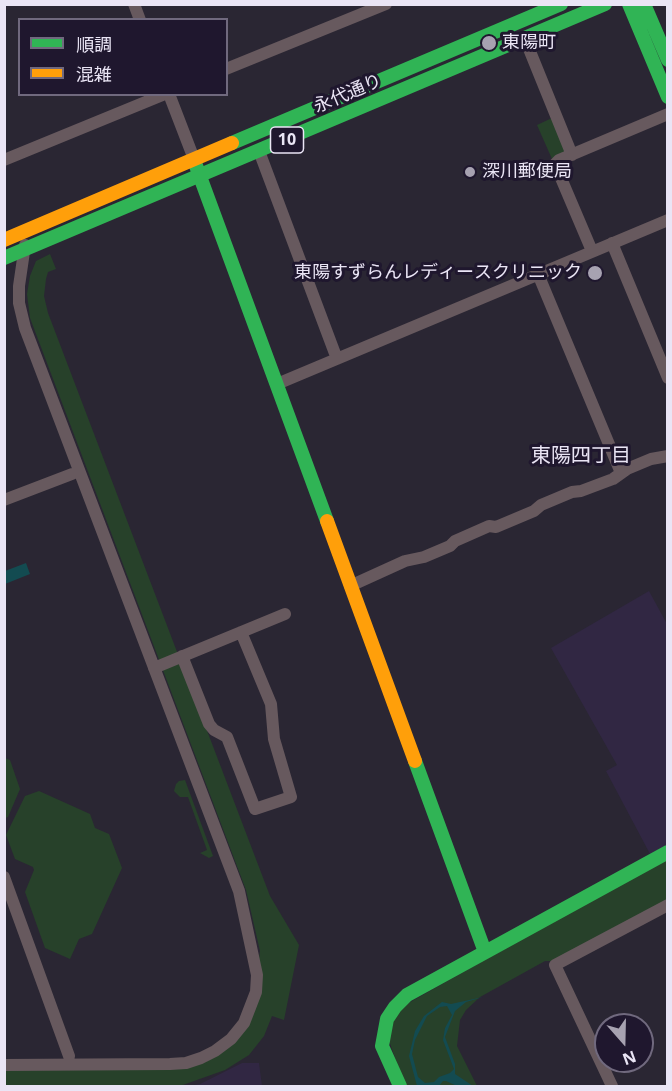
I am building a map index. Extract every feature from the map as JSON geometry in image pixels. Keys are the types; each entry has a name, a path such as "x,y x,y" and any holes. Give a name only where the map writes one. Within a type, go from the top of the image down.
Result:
{"main road":[{"name":"永代通り","path":"4,240 561,4"},
{"name":"永代通り","path":"4,258 605,4"},
{"path":"629,4 668,97"},
{"path":"644,4 668,60"},
{"path":"194,159 485,951"},
{"path":"400,1086 382,1046 387,1019 407,995 668,852"}],"street":[{"path":"228,68 386,4"},
{"path":"525,39 572,155"},
{"path":"4,160 160,96"},
{"path":"170,96 194,159"},
{"path":"592,251 555,166 556,162 668,114"},
{"path":"259,151 337,360"},
{"path":"277,384 668,220"},
{"path":"4,1065 186,1063 215,1051 231,1039 244,1023 256,992 257,975 239,891 21,315 19,286 27,230"},
{"path":"612,243 668,378"},
{"path":"538,274 621,473"},
{"path":"350,586 405,561 424,557 450,546 455,540 489,526 496,527 534,511 541,505 572,492 581,492 651,459 668,456"},
{"path":"4,500 72,474"},
{"path":"154,668 285,614"},
{"path":"183,656 209,724 214,730 227,737 255,809 291,797 274,740 271,704 241,632"},
{"path":"4,877 69,1056"},
{"path":"612,1086 555,966 668,905"}],"shaded area":[{"path":"552,118 565,149 564,154 552,159 537,125"},
{"path":"50,254 56,269 48,272 46,279 44,296 48,313 270,896 299,945 284,1020 272,1016 264,1036 249,1055 225,1070 180,1086 5,1086 4,1070 187,1066 244,1023 257,975 260,951 246,890 30,318 27,294 30,276 36,261"},
{"path":"26,563 30,574 5,584 5,571"},
{"path":"649,591 667,624 667,845 650,854 606,771 617,765 551,648"},
{"path":"5,758 10,760 20,789 8,817 5,818"},
{"path":"185,780 213,856 209,858 200,853 207,850 188,797 180,797 174,791 179,781"},
{"path":"39,791 90,814 95,828 109,834 122,868 92,934 79,939 70,959 45,948 25,892 34,870 33,867 15,859 6,835 25,796"},
{"path":"667,857 667,901 554,961 545,961 480,997 466,1010 460,1020 457,1046 477,1086 405,1086 387,1035 398,1009"},
{"path":"483,997 466,1002 455,1011 445,1037 455,1064 455,1074 473,1086 457,1086 443,1081 439,1086 417,1086 409,1056 415,1031 424,1016 442,1002 451,1004","holes":["447,1006 452,1015 445,1028 443,1040 454,1069 434,1082 425,1083 418,1077 412,1054 415,1040 427,1016 440,1007"]},
{"path":"242,1063 259,1063 262,1086 189,1086 200,1084"}],"traffic: fast":[{"path":"232,143 561,4"},
{"path":"4,258 605,4"},
{"path":"629,4 668,97"},
{"path":"644,4 668,60"},
{"path":"195,163 327,521"},
{"path":"415,761 485,952"},
{"path":"400,1086 382,1046 387,1019 407,995 668,852"}],"traffic: slow":[{"path":"4,240 232,143"},
{"path":"327,521 415,761"}],"place":[{"name":"東陽町","path":"489,43"},
{"name":"深川郵便局","path":"470,172"},
{"name":"東陽すずらんレディースクリニック","path":"595,273"}],"district":[{"name":"東陽四丁目","path":"581,456"}]}
